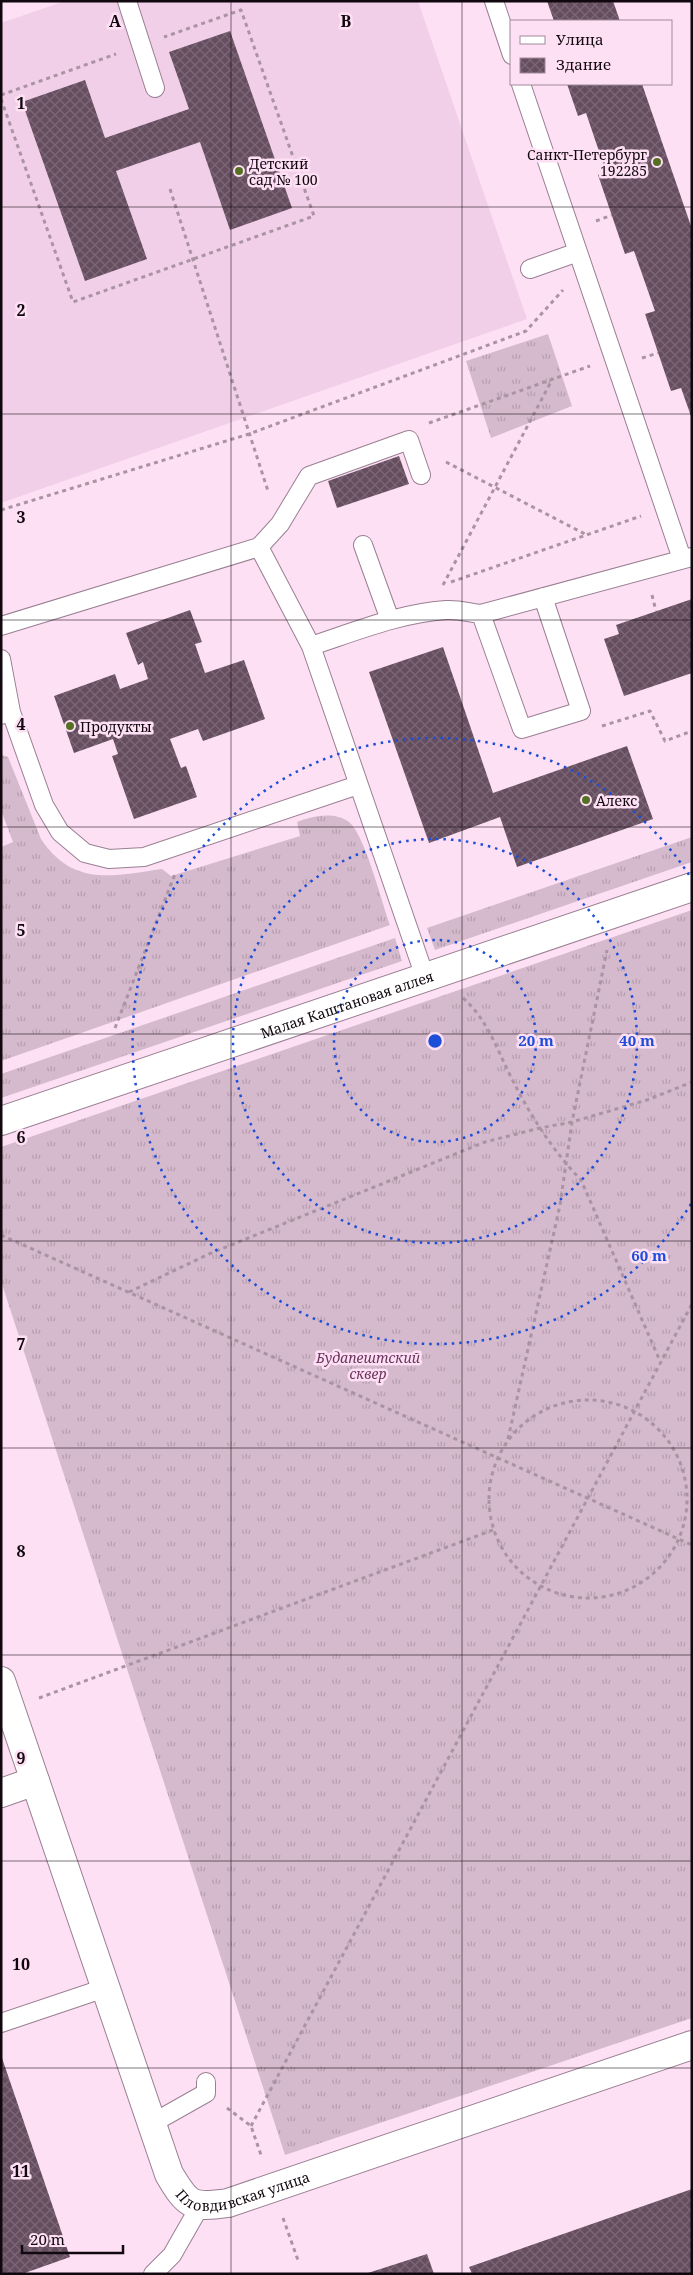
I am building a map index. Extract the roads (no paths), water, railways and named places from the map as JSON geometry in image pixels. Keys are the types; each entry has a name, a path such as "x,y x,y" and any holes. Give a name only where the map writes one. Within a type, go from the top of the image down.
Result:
{"street":[{"name":"Малая Каштановая аллея","path":"1,1121 692,887"},
{"name":"Пловдивская улица","path":"1,1682 169,2174 182,2196 200,2206 237,2200 692,2045"},
{"path":"1,1793 35,1781"}],"lane":[{"path":"127,1 155,88"},
{"path":"494,1 510,49"},
{"path":"311,646 390,620 448,610 481,614 687,558 665,508 521,85"},
{"path":"530,269 581,260"},
{"path":"1,626 259,547 280,524 309,476 409,440 422,475"},
{"path":"364,545 390,620"},
{"path":"259,547 311,646 425,977"},
{"path":"481,614 522,729 581,712 543,598"},
{"path":"1,659 6,713 44,805 60,832 85,853 110,859 144,856 358,785"},
{"path":"1,2023 105,1988"},
{"path":"151,2124 206,2094 206,2082"},
{"path":"153,2274 172,2255 200,2206"}],"place":[{"name":"Санкт-Петербург 192285","path":"657,162"},
{"name":"Детский сад № 100","path":"239,171"},
{"name":"Продукты","path":"70,726"},
{"name":"Алекс","path":"586,800"}],"park label":[{"name":"Будапештский сквер","path":"368,1365"}]}
